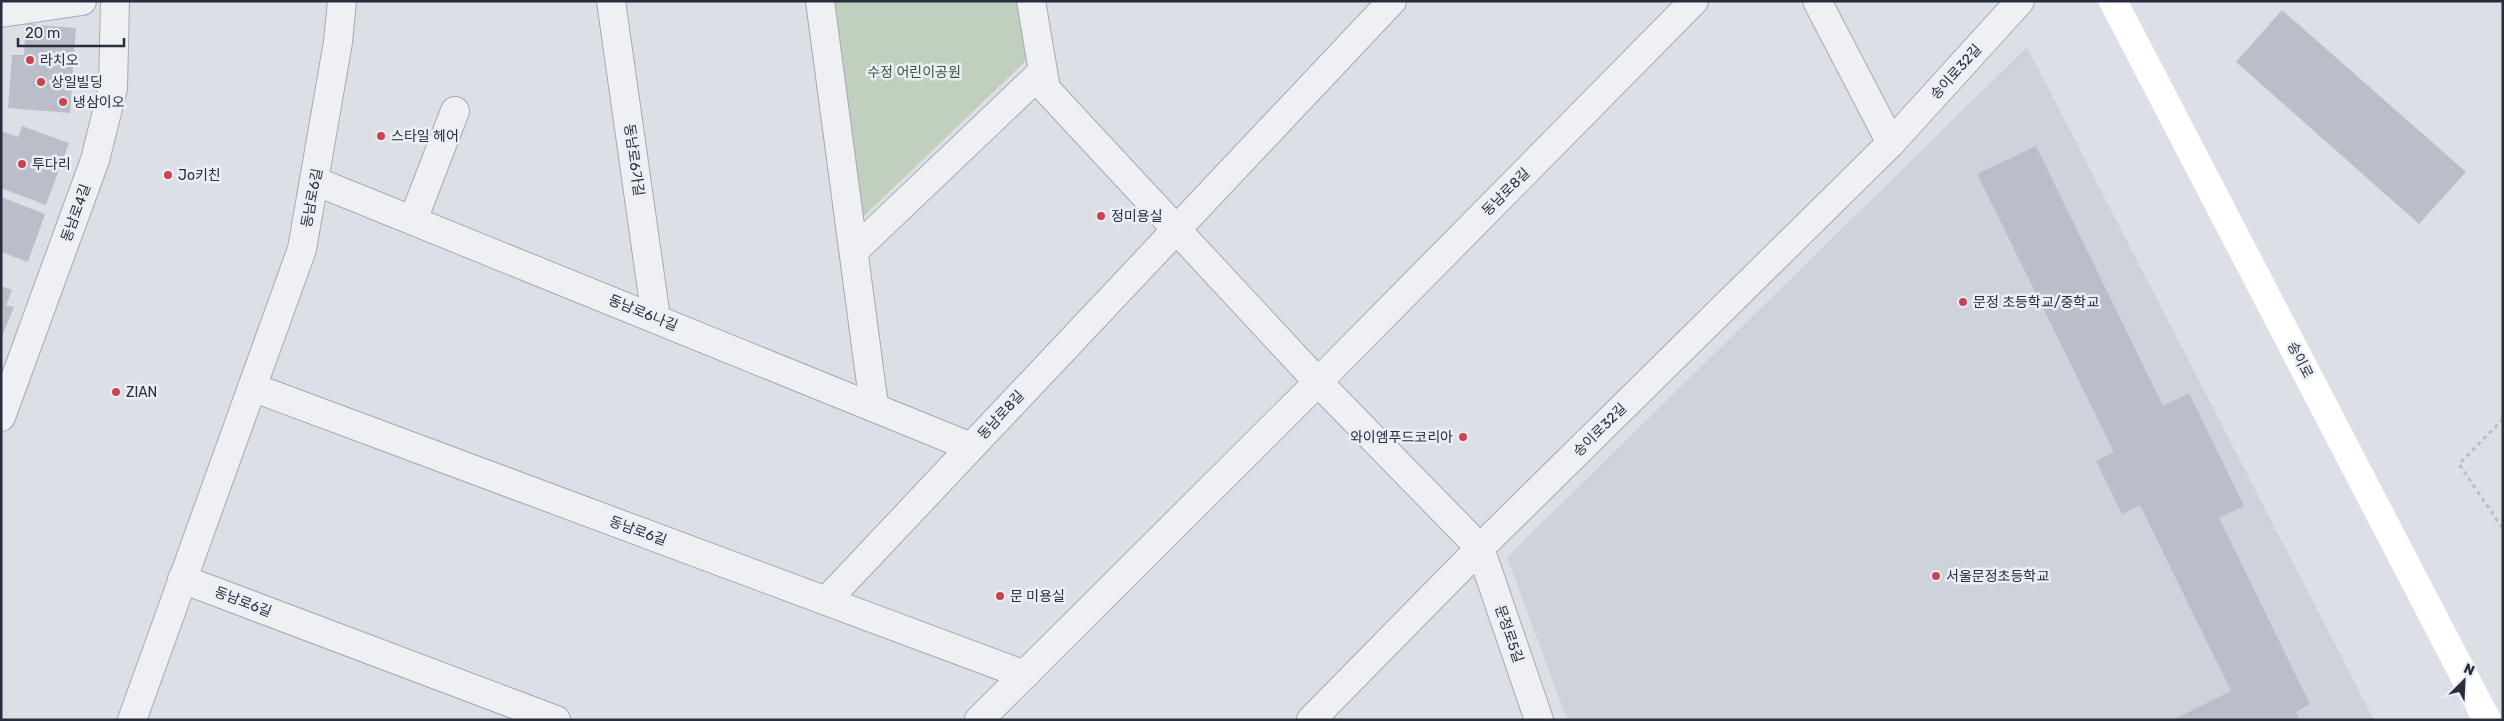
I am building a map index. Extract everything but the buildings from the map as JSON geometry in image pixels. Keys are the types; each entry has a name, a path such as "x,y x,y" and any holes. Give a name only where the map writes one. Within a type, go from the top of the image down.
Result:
{"main road":[{"name":"송이로","path":"2112,1 2486,720"}],"street":[{"path":"1,13 82,1"},
{"name":"동남로4길","path":"1,417 96,160 113,88 115,1"},
{"name":"동남로6길","path":"132,720 302,249 338,42 342,1"},
{"name":"동남로6가길","path":"611,1 656,318"},
{"path":"820,1 874,406"},
{"path":"1032,1 1046,88 1318,382 1480,548"},
{"name":"동남로8길","path":"826,601 1392,1"},
{"name":"동남로8길","path":"979,720 1318,382 1694,1"},
{"path":"1817,1 1891,142"},
{"name":"송이로32길","path":"1311,720 1480,548 1891,142 2020,1"},
{"path":"854,251 1043,71"},
{"path":"413,220 455,111"},
{"name":"동남로6나길","path":"315,180 874,406 970,447"},
{"name":"동남로6길","path":"252,388 1025,675"},
{"name":"문정로5길","path":"1480,548 1539,720"},
{"name":"동남로6길","path":"182,579 556,720"}],"path":[{"path":"2503,418 2459,464 2503,529"}],"shaded area":[{"name":"문정 초등학교/중학교","path":"2027,47 2374,720 1567,720 1507,557"}],"green space":[{"name":"수정 어린이공원","path":"833,1 1025,1 1034,53 862,218"}],"place":[{"name":"라치오","path":"30,60"},
{"name":"상일빌딩","path":"41,82"},
{"name":"냉삼이오","path":"63,102"},
{"name":"스타일 헤어","path":"381,136"},
{"name":"투다리","path":"22,164"},
{"name":"Jo키친","path":"168,175"},
{"name":"정미용실","path":"1101,216"},
{"name":"문정 초등학교/중학교","path":"1963,302"},
{"name":"ZIAN","path":"116,392"},
{"name":"와이엠푸드코리아","path":"1463,437"},
{"name":"서울문정초등학교","path":"1936,576"},
{"name":"문 미용실","path":"1000,596"}]}
